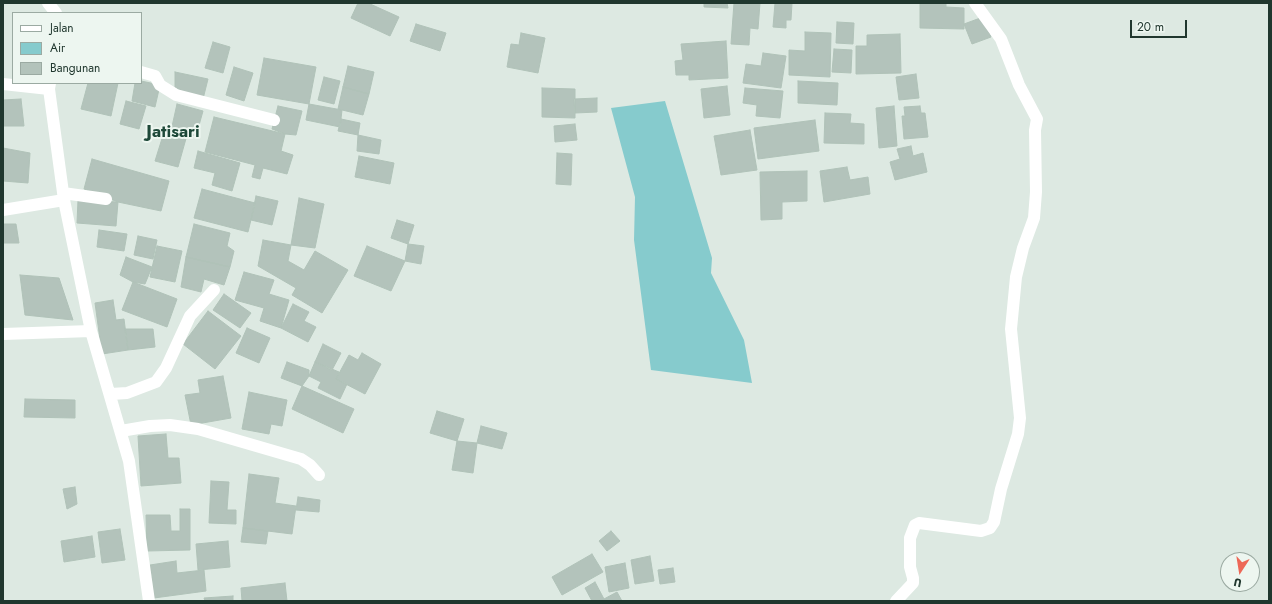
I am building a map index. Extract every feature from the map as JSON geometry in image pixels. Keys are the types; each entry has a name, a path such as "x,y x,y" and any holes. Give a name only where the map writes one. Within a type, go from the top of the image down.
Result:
{"street":[{"path":"48,3 55,12"},
{"path":"896,601 913,583 910,567 910,538 915,525 919,523 981,531 990,528 994,522 1001,489 1018,434 1020,418 1011,329 1018,269 1023,248 1034,218 1036,192 1035,130 1037,119 1019,85 1001,39 975,3"},
{"path":"142,72 155,76 160,85 176,95 274,120"},
{"path":"3,84 49,86 64,196 91,331 111,394 129,461 149,601"},
{"path":"3,210 64,196 106,199"},
{"path":"111,394 127,393 156,382 166,368 190,316 214,290"},
{"path":"3,334 91,331"},
{"path":"121,431 150,426 170,425 198,429 301,459 310,465 319,475"}],"water":[{"path":"665,101 712,258 711,273 744,340 752,383 651,370 634,240 635,197 611,108"}],"building":[{"path":"358,3 368,3 399,17 390,36 351,18"},
{"path":"704,3 727,3 728,8 704,7"},
{"path":"734,3 760,3 758,29 750,28 749,45 731,44"},
{"path":"775,3 792,3 791,20 786,20 786,28 773,27"},
{"path":"920,3 946,3 946,7 964,8 964,29 920,28"},
{"path":"983,17 991,37 972,44 964,24"},
{"path":"837,22 854,23 853,44 836,43"},
{"path":"416,24 446,33 440,51 410,41"},
{"path":"805,32 831,33 830,77 789,75 789,50 805,51"},
{"path":"521,33 545,38 538,73 507,67 511,44 519,45"},
{"path":"900,34 901,73 856,74 856,46 867,46 867,35"},
{"path":"726,41 728,78 689,80 689,75 676,75 675,61 683,60 681,44"},
{"path":"213,42 230,47 223,73 205,68"},
{"path":"834,49 852,50 851,73 832,72"},
{"path":"763,53 786,56 781,88 743,83 746,64 761,66"},
{"path":"264,58 316,67 309,104 257,95"},
{"path":"348,66 374,72 369,94 343,87"},
{"path":"234,67 253,73 244,101 226,95"},
{"path":"175,72 208,79 202,103 175,87"},
{"path":"916,74 919,98 899,100 896,77"},
{"path":"324,77 340,81 334,104 318,100"},
{"path":"142,81 160,85 155,107 132,101 135,84 142,84"},
{"path":"798,81 838,83 837,105 798,103"},
{"path":"88,84 118,84 111,116 81,109"},
{"path":"727,86 730,115 704,118 701,89"},
{"path":"343,87 369,94 363,115 338,109"},
{"path":"542,88 575,89 575,118 542,117"},
{"path":"745,88 783,91 780,118 756,116 757,105 743,103"},
{"path":"597,98 597,112 575,113 574,99"},
{"path":"21,99 24,126 3,126 3,100"},
{"path":"126,101 146,106 139,129 120,124"},
{"path":"177,104 203,111 196,136 171,131"},
{"path":"309,104 342,110 340,127 306,120"},
{"path":"278,106 302,111 296,135 285,134 272,129"},
{"path":"894,106 897,146 879,148 876,108"},
{"path":"920,106 921,113 925,113 928,137 904,139 902,116 905,116 904,107"},
{"path":"825,113 851,114 850,123 864,124 864,144 824,143"},
{"path":"214,117 285,134 281,151 293,155 287,174 263,168 260,179 252,177 255,165 205,152"},
{"path":"341,119 360,123 358,135 338,131"},
{"path":"815,120 819,151 758,159 754,128"},
{"path":"575,124 577,140 555,142 554,126"},
{"path":"165,129 187,135 178,167 155,161"},
{"path":"750,130 757,170 721,175 714,136"},
{"path":"358,135 381,140 379,154 357,151"},
{"path":"911,146 913,156 923,153 927,172 895,180 890,162 900,159 897,149"},
{"path":"3,148 30,153 28,183 3,181"},
{"path":"198,151 240,163 232,191 212,185 215,173 194,168"},
{"path":"557,153 572,154 571,185 556,184"},
{"path":"359,156 394,163 390,184 355,177"},
{"path":"92,159 169,181 161,211 118,202 84,189"},
{"path":"847,167 850,180 868,177 870,194 824,202 820,171"},
{"path":"807,171 807,201 782,202 782,219 761,220 760,172"},
{"path":"202,189 255,203 248,232 194,218"},
{"path":"256,196 278,201 272,225 251,220"},
{"path":"299,198 324,204 315,248 291,245"},
{"path":"78,200 118,202 116,226 77,223"},
{"path":"397,220 414,225 408,244 391,238"},
{"path":"3,224 16,224 19,243 3,243"},
{"path":"194,224 230,233 227,246 234,251 230,267 186,257"},
{"path":"99,230 127,234 124,251 97,247"},
{"path":"138,236 157,240 153,259 134,255"},
{"path":"263,240 291,245 288,261 304,270 315,251 348,270 322,313 292,295 296,288 258,266"},
{"path":"408,244 424,246 421,264 405,261"},
{"path":"157,246 182,251 175,282 150,277"},
{"path":"367,246 405,261 391,291 354,276"},
{"path":"126,257 152,267 145,284 133,282 120,275"},
{"path":"186,257 230,267 224,285 204,279 201,292 181,287"},
{"path":"244,272 274,280 269,294 289,300 281,328 260,321 264,308 235,300"},
{"path":"20,275 59,278 73,320 25,315"},
{"path":"133,282 177,299 167,327 122,310"},
{"path":"224,294 251,313 240,328 213,310"},
{"path":"113,300 116,320 124,319 128,350 102,354 95,303"},
{"path":"293,304 309,312 304,321 316,327 308,342 281,328"},
{"path":"208,311 241,336 215,369 183,344"},
{"path":"247,328 270,338 259,363 236,353"},
{"path":"125,329 153,329 155,347 128,350"},
{"path":"323,344 341,353 332,370 315,362"},
{"path":"362,353 381,364 365,394 336,379 349,355 358,360"},
{"path":"287,362 309,370 309,376 302,386 281,378"},
{"path":"315,362 339,372 336,379 347,384 340,399 318,388 321,382 309,376"},
{"path":"223,376 231,418 191,425 185,395 200,393 198,380"},
{"path":"302,386 354,409 343,433 292,409"},
{"path":"249,392 287,400 282,426 271,424 269,434 242,429"},
{"path":"25,399 75,400 75,418 24,417"},
{"path":"437,411 464,419 457,441 430,433"},
{"path":"481,426 507,433 502,449 477,443"},
{"path":"166,434 168,458 179,458 181,483 141,486 138,436"},
{"path":"457,441 477,443 473,473 452,470"},
{"path":"249,474 279,478 275,503 296,506 292,534 243,528"},
{"path":"211,481 229,482 227,510 236,510 236,524 209,523"},
{"path":"75,487 77,504 67,509 63,489"},
{"path":"298,497 320,500 319,512 296,510"},
{"path":"180,509 190,509 190,550 147,551 146,515 170,515 171,531 180,531"},
{"path":"243,528 268,531 266,544 241,542"},
{"path":"120,529 125,560 102,563 98,532"},
{"path":"611,531 620,541 607,551 599,541"},
{"path":"92,536 95,557 64,562 61,541"},
{"path":"228,541 230,567 198,570 196,544"},
{"path":"592,554 603,572 562,595 552,577"},
{"path":"650,556 654,581 635,584 631,560"},
{"path":"176,561 177,573 204,570 206,591 154,598 150,565"},
{"path":"625,563 629,588 609,592 605,567"},
{"path":"673,568 675,582 660,584 658,570"},
{"path":"595,582 604,599 617,592 622,601 592,601 585,588"},
{"path":"285,583 287,601 242,601 241,588"},
{"path":"233,596 233,601 205,601 204,598"}],"district":[{"name":"Jatisari","path":"173,133"}]}
